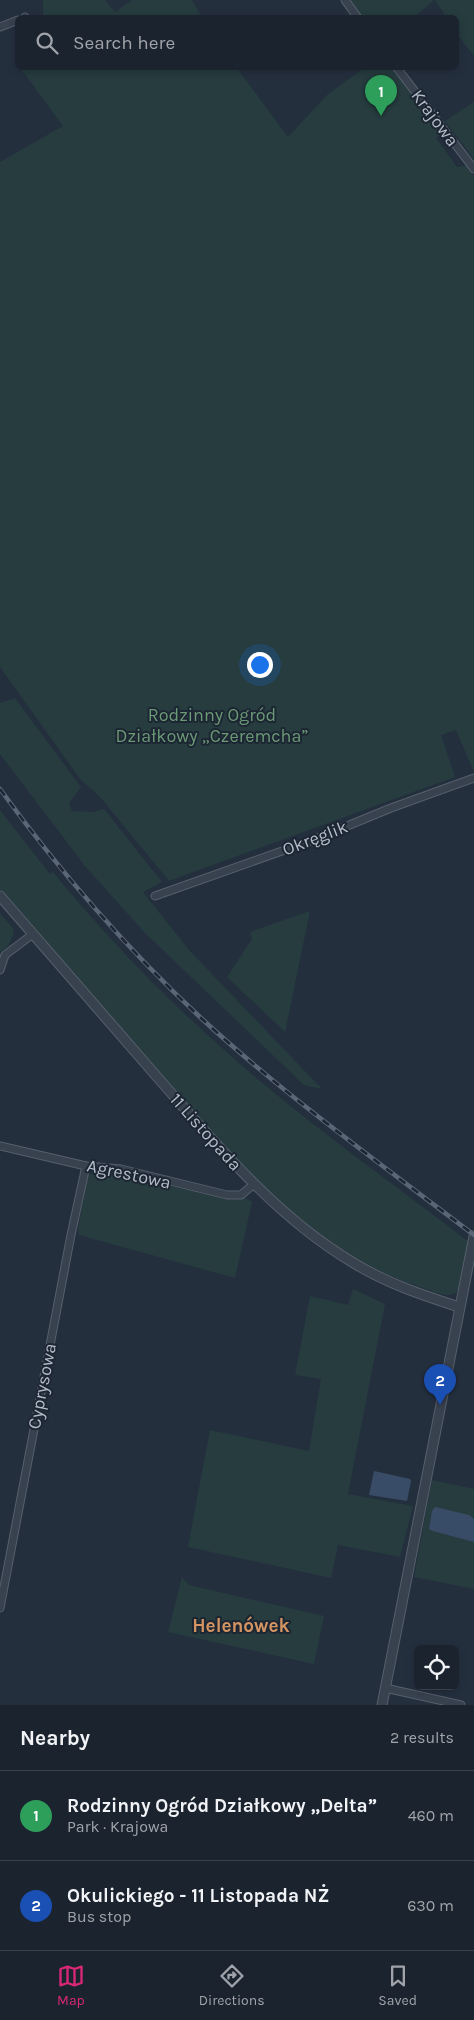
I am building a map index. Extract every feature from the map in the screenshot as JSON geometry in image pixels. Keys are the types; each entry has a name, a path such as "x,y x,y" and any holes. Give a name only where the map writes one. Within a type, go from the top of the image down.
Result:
{"street":[{"path":"345,0 356,15"},
{"path":"0,28 15,21"},
{"name":"Krajowa","path":"399,70 474,169"},
{"name":"Okręglik","path":"155,896 313,840 391,808 474,778"},
{"name":"11 Listopada","path":"0,896 215,1144 254,1184 299,1224 350,1262 402,1288 459,1308"},
{"path":"0,970 5,954 33,934"},
{"name":"Agrestowa","path":"0,1146 86,1166 121,1169 227,1195 241,1195 254,1184"},
{"name":"Cyprysowa","path":"0,1608 71,1235 86,1166"},
{"path":"382,1705 474,1236"},
{"path":"385,1688 461,1705"}],"green space":[{"path":"43,0 105,0 115,12 132,0 192,0 201,15 43,15"},
{"path":"346,0 434,0 416,15 358,15"},
{"path":"435,0 474,0 474,56 459,37 459,15 445,15"},
{"name":"Rodzinny Ogród Działkowy „Czeremcha”","path":"22,70 238,70 288,137 327,95 361,70 397,70 444,132 436,138 457,167 466,166 474,176 474,772 456,730 441,735 455,777 169,881 101,798 80,779 0,667 0,162 63,126"},
{"path":"474,102 474,159 445,121"},
{"path":"15,698 81,787 69,803 72,811 94,812 104,809 162,882 143,892 189,950 322,1089 304,1085 145,933 85,866 0,754 0,703"},
{"path":"0,810 50,874 53,872 116,944 206,1034 288,1104 469,1242 460,1287 457,1292 443,1295 433,1292 381,1271 342,1249 306,1224 272,1195 241,1164 0,890"},
{"path":"310,911 285,1032 227,977 252,939 250,932"},
{"path":"0,913 14,930 10,943 0,952"},
{"path":"96,1169 233,1200 244,1197 252,1202 235,1278 79,1235 78,1229 88,1176"},
{"path":"353,1289 385,1304 348,1494 413,1506 400,1557 338,1545 331,1578 188,1547 210,1430 309,1451 321,1379 295,1375 310,1296 348,1305"},
{"path":"432,1480 474,1489 474,1589 414,1577"},
{"path":"182,1577 189,1585 324,1616 314,1664 168,1632"}],"water":[{"path":"374,1471 410,1479 407,1501 369,1495"},
{"path":"435,1507 469,1515 474,1519 474,1542 429,1529 432,1511"}],"railway":[{"path":"0,789 46,850 95,909 147,965 202,1019 267,1076 474,1235"}],"place":[{"name":"Rodzinny Ogród Działkowy „Delta”","path":"381,116"},
{"name":"Okulickiego - 11 Listopada NŻ","path":"440,1405"}],"district":[{"name":"Helenówek","path":"241,1626"}]}
